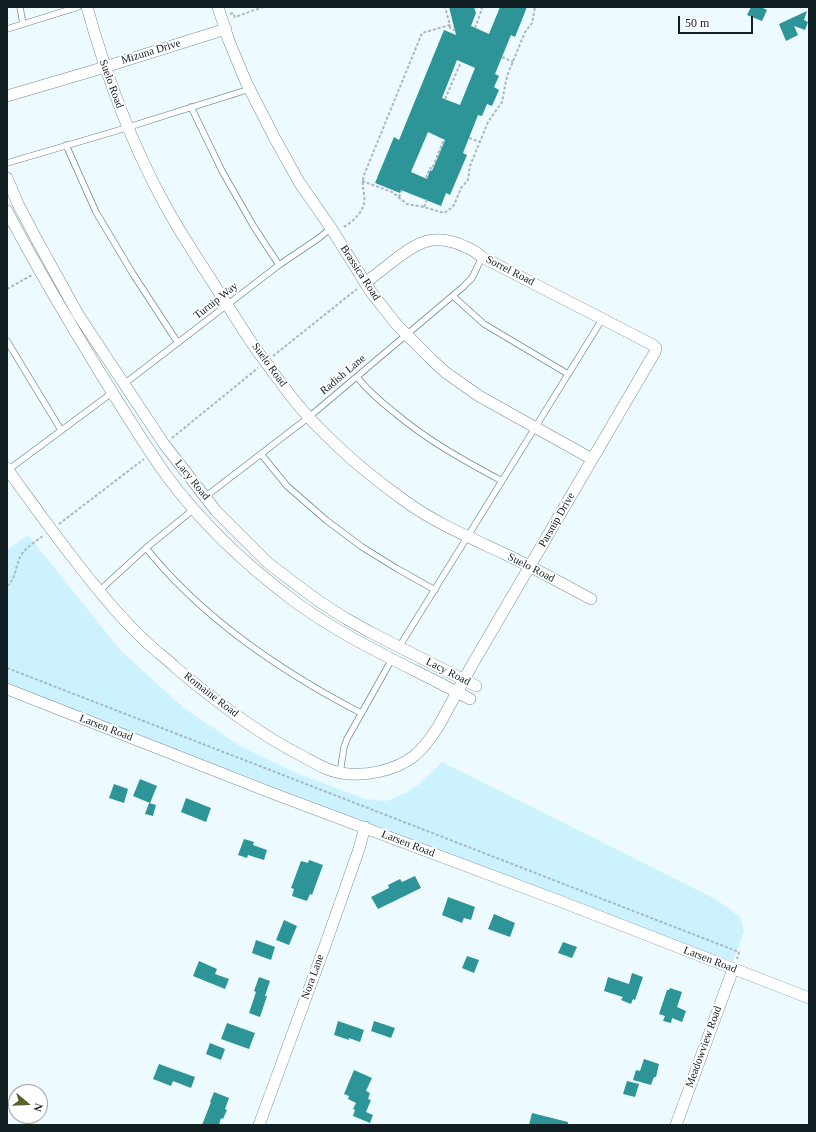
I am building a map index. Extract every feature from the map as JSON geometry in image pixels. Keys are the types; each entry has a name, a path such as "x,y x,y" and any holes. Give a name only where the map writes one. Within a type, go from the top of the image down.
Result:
{"street":[{"name":"Suelo Road","path":"87,7 105,67 128,127 145,167 164,205 265,362 309,417 338,446 380,483 412,506 430,517 592,599"},
{"name":"Brassica Road","path":"218,7 229,41 250,89 288,163 365,283 384,309 431,359 479,396 592,459"},
{"name":"Mizuna Drive","path":"7,96 226,29"},
{"name":"Lacy Road","path":"7,178 18,204 79,316 171,454 216,512 268,563 292,582 344,618 476,686"},
{"name":"Lacy Road","path":"7,211 71,327 155,459 174,485 217,535 238,555 290,598 332,625 392,659 470,699"},
{"name":"Sorrel Road","path":"365,283 408,249 419,243 433,240 452,242 466,247 482,257 603,318 656,348"},
{"name":"Parsnip Drive","path":"457,692 656,348"},
{"name":"Romaine Road","path":"8,469 56,536 99,591 122,617 154,649 201,688 245,721 271,738 322,767 340,773 360,775 370,774 397,765 413,757 432,736 457,692"},
{"name":"Larsen Road","path":"7,689 277,795 365,827 809,998"},
{"name":"Nora Lane","path":"259,1125 331,928 359,849 365,827"},
{"name":"Meadowview Road","path":"676,1125 732,969"}],"lane":[{"path":"20,7 23,24"},
{"path":"7,29 78,7"},
{"path":"7,163 250,89"},
{"path":"191,107 222,171 254,227 279,265"},
{"path":"66,145 96,212 133,274 178,343"},
{"name":"Turnip Way","path":"124,384 279,265 322,237 331,228"},
{"name":"Radish Lane","path":"204,497 309,417 453,296 472,278 482,257"},
{"path":"453,296 484,324 568,374"},
{"path":"399,647 603,318"},
{"path":"7,341 61,430"},
{"path":"357,377 382,403 422,434 452,454 502,481"},
{"path":"8,469 113,392"},
{"path":"261,454 287,486 326,520 374,555 435,590"},
{"path":"99,591 146,548 194,508"},
{"path":"146,548 184,590 238,636 300,679 361,713"},
{"path":"340,773 349,734 392,659"}],"path":[{"path":"233,13 235,17 262,7"},
{"path":"445,7 450,28 456,30"},
{"path":"475,28 482,9 481,7"},
{"path":"362,181 392,192 407,204 444,213 452,207 461,188 468,180 470,166 490,118 502,102 507,76 525,32 532,23 535,7"},
{"path":"344,227 354,221 361,212 365,196 362,181 364,175 422,33 450,26"},
{"path":"502,57 513,62"},
{"path":"445,99 461,62"},
{"path":"469,138 480,142"},
{"path":"426,178 430,168 432,169 444,139"},
{"path":"399,197 402,190"},
{"path":"424,207 427,199"},
{"path":"7,289 29,278"},
{"path":"274,355 355,291"},
{"path":"172,438 255,371"},
{"path":"62,522 140,461"},
{"path":"7,586 14,578 21,555 27,548 42,537"},
{"path":"7,668 739,952 732,969"}],"shaded area":[{"path":"28,535 121,651 185,709 240,746 296,773 365,799 387,801 417,786 442,762 717,900 740,917 744,931 733,961 666,938 7,684 7,550"}],"building":[{"path":"449,7 474,7 476,13 471,26 489,34 500,7 527,7 515,37 511,35 495,74 499,76 494,87 499,90 492,106 487,104 482,116 478,115 463,153 467,155 450,195 446,193 441,206 401,190 400,193 375,183 394,137 399,140 444,30 456,35","holes":["457,60 475,68 460,105 442,98","428,132 445,140 427,179 411,172"]},
{"path":"751,7 761,7 767,10 762,21 747,15"},
{"path":"807,11 804,20 808,22 805,30 794,26 798,35 786,41 779,24"},
{"path":"140,779 157,786 150,803 133,796"},
{"path":"114,784 128,789 124,803 109,798"},
{"path":"186,798 211,808 206,822 181,812"},
{"path":"149,803 156,805 153,816 145,814"},
{"path":"244,839 254,842 253,845 267,850 264,860 248,855 247,858 238,855"},
{"path":"309,860 323,865 312,895 310,894 307,901 292,896 294,889 291,888 301,861 308,863"},
{"path":"415,876 421,888 378,909 371,897 389,888 388,885 400,879 402,882"},
{"path":"448,897 475,907 471,920 464,918 462,923 442,915"},
{"path":"494,914 515,923 510,937 488,929"},
{"path":"284,920 297,926 289,945 276,940"},
{"path":"256,940 275,947 271,960 252,953"},
{"path":"563,942 577,947 572,958 558,953"},
{"path":"467,956 479,960 474,973 462,968"},
{"path":"199,961 217,969 215,974 229,979 225,989 193,976"},
{"path":"632,973 643,977 635,1000 633,999 631,1004 621,1000 623,997 604,991 608,977 629,984"},
{"path":"259,977 270,981 260,1017 249,1013"},
{"path":"670,988 682,992 677,1007 686,1011 682,1022 672,1018 671,1023 663,1021 665,1016 659,1014 667,990"},
{"path":"338,1021 364,1030 360,1042 334,1035"},
{"path":"374,1021 395,1028 391,1038 371,1031"},
{"path":"227,1023 255,1033 249,1049 221,1039"},
{"path":"210,1043 225,1049 221,1060 206,1054"},
{"path":"644,1059 659,1064 656,1077 654,1077 651,1085 633,1080 636,1070 640,1071"},
{"path":"159,1064 195,1077 191,1088 173,1081 171,1086 153,1079"},
{"path":"354,1070 372,1078 366,1091 370,1093 368,1099 371,1100 366,1112 373,1115 370,1123 353,1116 355,1110 353,1109 356,1103 348,1099 349,1096 344,1094"},
{"path":"627,1081 639,1084 635,1097 623,1094"},
{"path":"214,1092 229,1098 225,1109 227,1110 223,1119 221,1118 219,1125 202,1125 211,1102"},
{"path":"532,1113 568,1122 568,1125 529,1125"}]}
